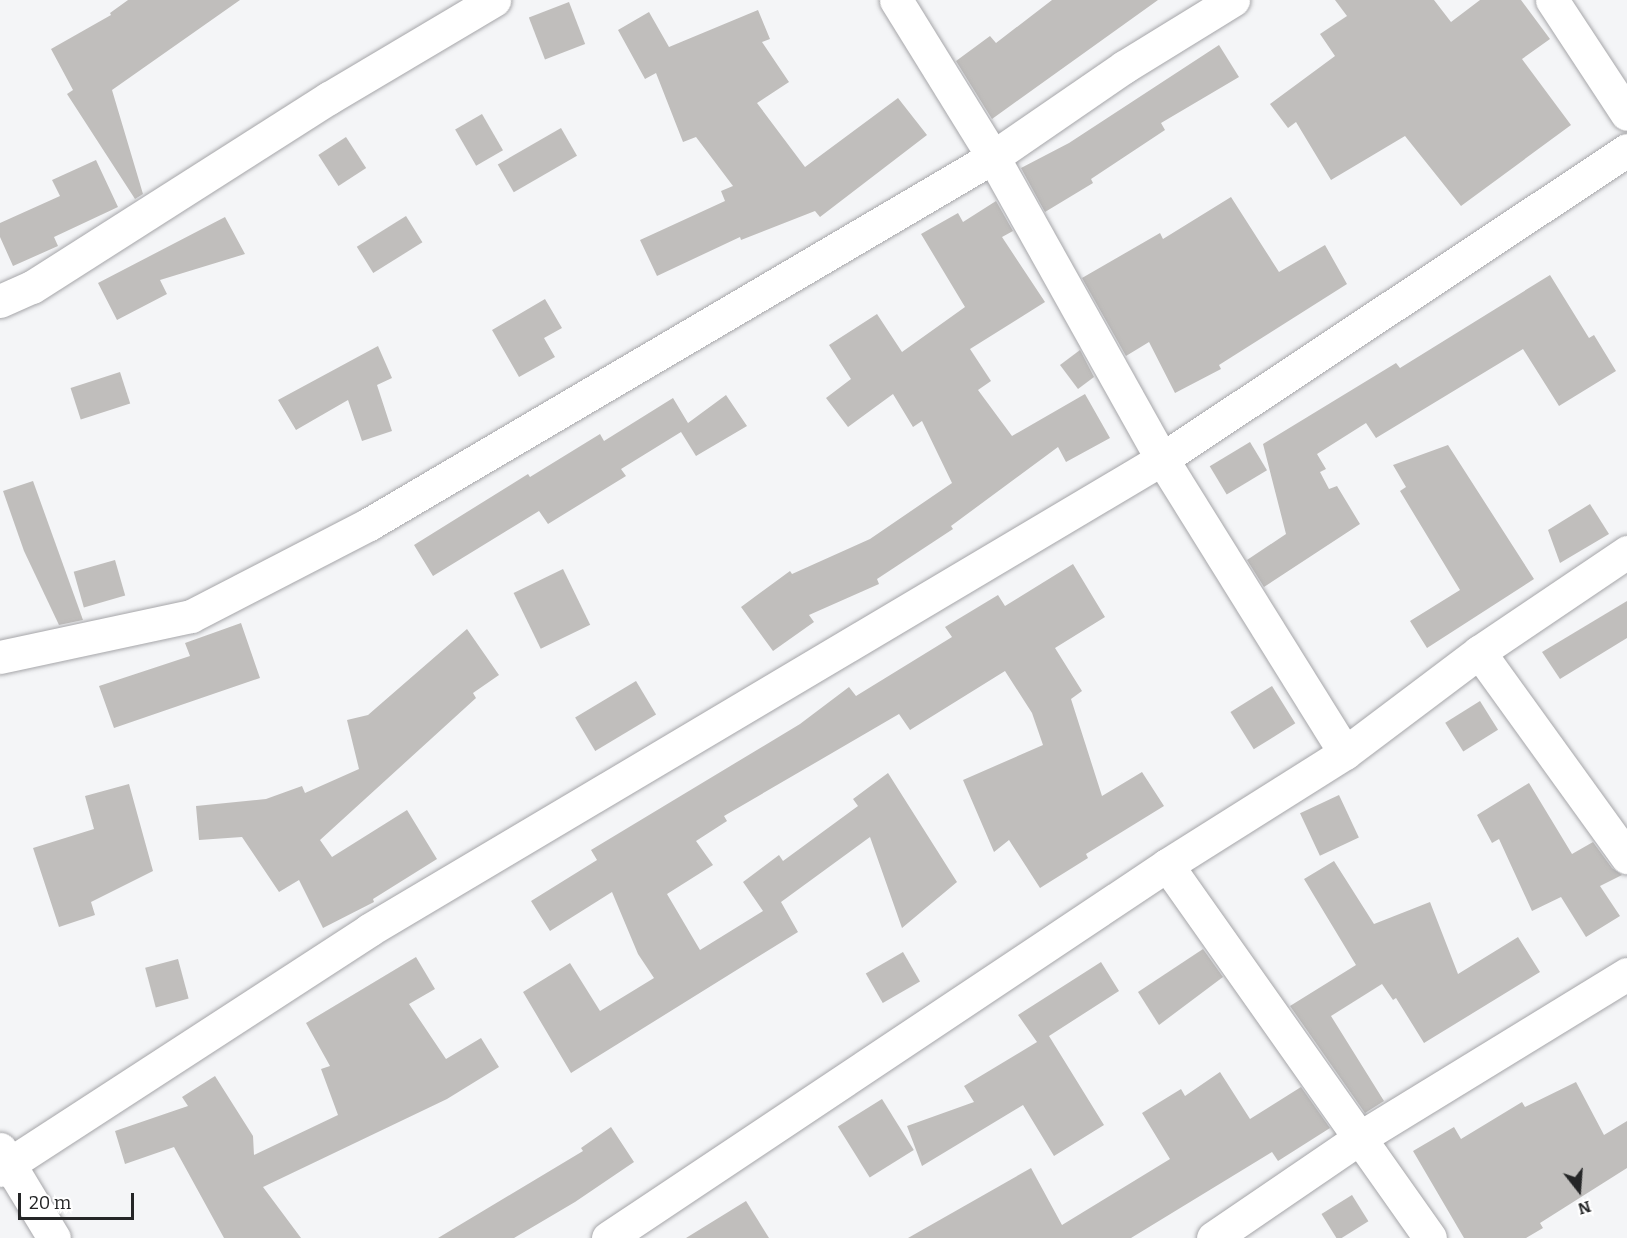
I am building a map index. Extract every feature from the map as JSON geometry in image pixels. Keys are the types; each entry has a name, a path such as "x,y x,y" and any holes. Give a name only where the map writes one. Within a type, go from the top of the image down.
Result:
{"street":[{"path":"0,301 32,287 329,98 494,0"},
{"path":"896,0 993,157 1162,459 1345,753"},
{"path":"0,657 191,616 369,524 993,157 1124,67 1233,0"},
{"path":"1552,0 1627,114"},
{"path":"54,1238 3,1161 369,930 1162,459 1627,150"},
{"path":"608,1238 1167,866 1345,753 1479,652 1627,552"},
{"path":"1479,652 1627,857"},
{"path":"1167,866 1361,1137 1430,1238"},
{"path":"1213,1238 1361,1137 1627,974"}],"building":[{"path":"128,0 240,0 112,90 143,194 135,199 67,94 73,90 51,49 111,15 110,13"},
{"path":"1052,0 1158,0 992,119 956,61 990,36 996,43"},
{"path":"1335,0 1434,0 1451,22 1480,0 1521,0 1550,39 1522,59 1571,125 1461,206 1405,136 1331,180 1296,122 1288,128 1270,104 1335,56 1320,34 1347,16"},
{"path":"569,2 585,44 545,59 529,17"},
{"path":"758,10 770,39 762,42 789,82 757,103 805,167 898,98 927,135 820,217 815,211 741,240 740,237 657,276 640,240 725,201 721,191 733,186 696,137 683,142 656,73 645,79 618,30 649,12 669,47"},
{"path":"1219,45 1239,77 1161,123 1165,130 1091,179 1093,183 1045,212 1021,168 1069,143"},
{"path":"482,114 503,150 476,166 455,130"},
{"path":"561,128 577,156 514,192 498,164"},
{"path":"346,137 366,168 338,186 318,155"},
{"path":"96,160 118,207 54,237 58,246 13,266 0,237 0,223 60,196 52,180"},
{"path":"1231,197 1279,272 1325,245 1347,284 1219,365 1221,369 1175,393 1149,342 1126,356 1082,278 1160,233 1163,239"},
{"path":"996,201 1013,231 1002,237 1045,302 970,349 991,381 978,390 1012,436 1085,394 1110,438 1066,462 1058,447 951,526 953,529 877,579 879,584 809,615 814,622 773,651 741,607 790,571 792,574 870,539 952,483 922,421 913,427 893,394 848,427 826,398 851,379 829,345 877,314 902,352 965,307 921,234 958,213 963,222"},
{"path":"406,216 422,242 373,273 357,247"},
{"path":"225,217 245,254 160,280 167,294 117,320 98,283"},
{"path":"1550,275 1589,338 1594,335 1616,371 1559,406 1523,349 1376,438 1366,423 1317,454 1326,469 1320,472 1329,489 1337,486 1360,524 1264,587 1247,560 1286,534 1263,444 1396,363 1400,368"},
{"path":"545,299 562,328 544,338 555,357 519,377 492,330"},
{"path":"378,346 392,378 377,385 392,431 362,441 348,400 296,430 278,400"},
{"path":"1080,350 1094,377 1078,389 1060,365"},
{"path":"120,372 130,403 81,419 71,388"},
{"path":"726,395 747,426 696,456 681,432 621,469 626,476 548,524 539,511 433,576 414,545 528,474 530,477 600,434 604,441 673,398 688,423"},
{"path":"1250,442 1267,470 1227,494 1210,466"},
{"path":"1448,445 1534,579 1427,648 1410,621 1460,590 1400,491 1406,487 1393,465"},
{"path":"33,481 83,620 59,625 24,551 3,491"},
{"path":"1590,504 1609,534 1560,563 1548,530"},
{"path":"115,560 125,596 84,607 74,572"},
{"path":"1073,564 1105,617 1055,648 1082,691 1071,699 1102,796 1142,772 1164,806 1086,854 1088,858 1040,888 1009,840 994,852 963,780 1043,745 1032,713 1005,671 910,730 899,714 724,816 727,821 696,841 713,865 667,894 700,950 763,911 743,882 779,855 783,861 858,806 853,799 888,773 957,882 902,928 870,837 781,902 798,932 571,1073 523,992 570,963 600,1011 654,978 638,954 612,892 550,931 531,901 597,860 591,850 800,724 849,687 856,696 952,637 945,627 998,595 1005,606"},
{"path":"563,569 590,625 541,649 514,593"},
{"path":"1627,601 1627,638 1560,679 1542,652"},
{"path":"241,623 260,678 114,728 99,686 190,656 185,643"},
{"path":"467,629 499,675 473,693 476,698 320,840 332,857 407,810 437,859 373,899 374,902 323,928 299,880 279,892 242,837 199,840 196,806 266,799 302,786 305,793 359,769 347,720 368,715"},
{"path":"636,681 656,714 595,751 575,718"},
{"path":"1272,686 1295,723 1254,749 1230,712"},
{"path":"1480,701 1498,730 1463,752 1445,723"},
{"path":"1529,783 1572,854 1593,842 1612,868 1622,875 1600,886 1620,916 1586,937 1561,897 1532,911 1499,839 1492,843 1477,815"},
{"path":"129,784 153,871 91,902 95,915 59,927 33,848 94,829 85,796"},
{"path":"1339,795 1359,838 1320,856 1300,813"},
{"path":"1334,861 1374,924 1430,902 1458,974 1518,937 1540,972 1424,1043 1396,998 1393,1000 1382,984 1331,1016 1384,1101 1365,1113 1290,1006 1356,965 1304,879"},
{"path":"1203,949 1223,977 1159,1025 1138,992"},
{"path":"903,952 920,981 883,1003 866,974"},
{"path":"416,957 435,989 409,1004 446,1059 481,1038 499,1067 447,1099 263,1187 301,1238 224,1238 174,1147 125,1164 115,1131 188,1106 182,1097 215,1076 253,1136 254,1155 338,1115 321,1069 330,1066 306,1023"},
{"path":"178,959 189,999 156,1007 145,968"},
{"path":"1101,962 1119,991 1049,1036 1104,1125 1054,1156 1023,1105 922,1166 907,1126 974,1102 964,1086 1037,1042 1018,1015"},
{"path":"1220,1072 1250,1119 1301,1087 1330,1128 1278,1161 1272,1152 1131,1238 908,1238 1031,1168 1062,1225 1170,1159 1142,1113 1181,1089 1185,1096"},
{"path":"1576,1082 1604,1135 1627,1121 1627,1168 1540,1223 1543,1228 1526,1238 1464,1238 1413,1151 1454,1127 1461,1139 1522,1102 1525,1107"},
{"path":"882,1099 914,1150 870,1177 838,1127"},
{"path":"611,1127 634,1162 575,1202 514,1238 438,1238 583,1151 581,1148"},
{"path":"1352,1195 1368,1221 1342,1238 1336,1238 1321,1214"},
{"path":"746,1201 769,1238 686,1238"}]}
